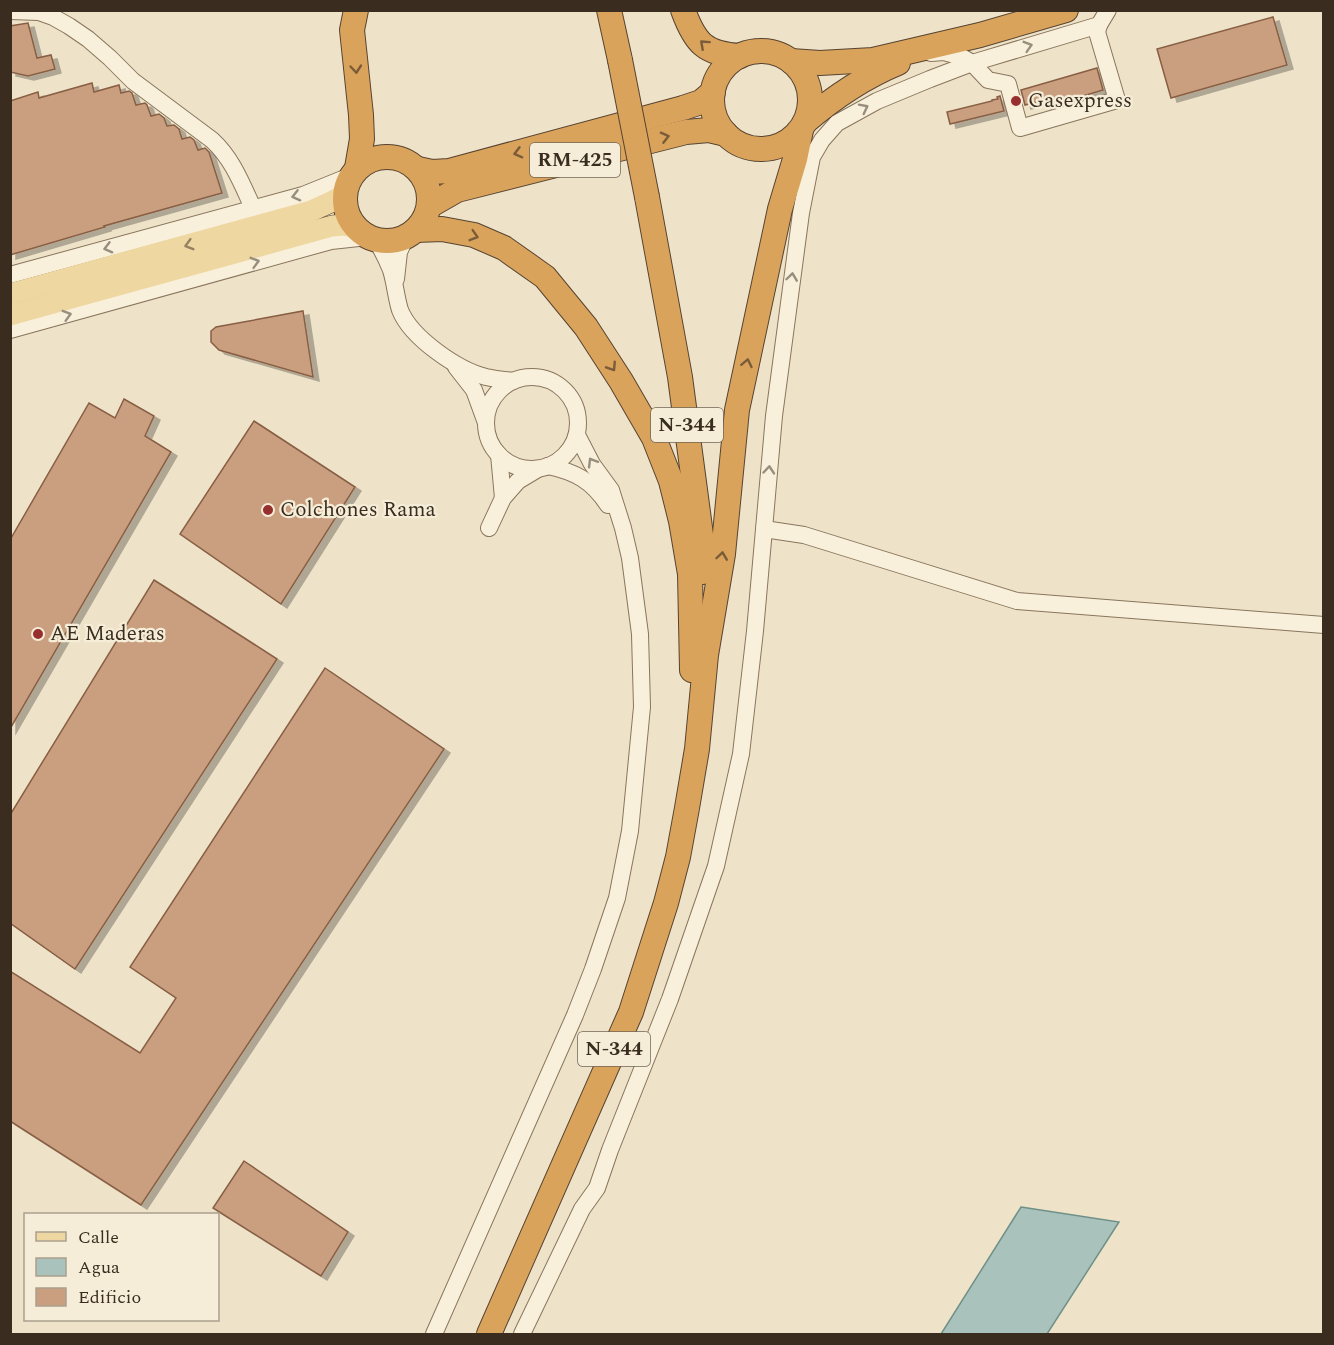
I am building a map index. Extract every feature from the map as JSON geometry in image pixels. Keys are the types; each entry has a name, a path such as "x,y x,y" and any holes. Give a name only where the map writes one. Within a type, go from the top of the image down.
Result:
{"highway":[{"path":"356,10 352,30 362,139 344,207 348,217 366,235 391,241 411,233 442,230 474,235 504,249 545,277 586,327 654,438 671,482 681,521 690,574 692,718 696,749"},
{"name":"N-344","path":"489,1335 631,1012 666,903 687,808 706,655 701,535 680,377 609,10"},
{"path":"683,10 688,24 709,50 722,55 740,56"},
{"path":"791,62 873,60 927,50 1066,10"},
{"path":"706,655 723,554 737,410 780,209 803,126 810,110 807,83 801,71 780,55 753,52 740,56 718,77 713,92 713,107 717,122 737,143 750,148 764,149 790,140 803,126 823,107 854,85 927,50"},
{"name":"RM-425","path":"418,170 449,171 683,108 700,102 713,92"},
{"name":"RM-425","path":"429,206 457,190 686,132 709,130 726,134"},
{"path":"350,180 368,160 381,157 395,157 418,170 425,180 429,193 429,206 424,219 411,233"}],"main road":[{"path":"10,294 310,211 331,202 350,180"},
{"path":"10,315 332,226 343,225 366,235"}],"street":[{"path":"927,50 954,54 972,63 988,80 1008,84 1020,128 1117,100 1097,32 1108,10"},
{"path":"10,11 39,12 53,17 88,39 133,81 223,150 253,208"},
{"path":"522,1335 582,1209 597,1188 670,999 716,866 741,754 755,631 774,416 801,213 812,157 822,140 837,123 878,101 972,63 1099,25"},
{"path":"10,274 303,195 350,180"},
{"path":"396,289 399,252 411,233"},
{"path":"10,330 331,241 366,235 391,270 400,309 406,323 425,343 472,372 486,377 513,381"},
{"path":"452,361 474,390 492,446 499,455 511,464 524,468 543,467 566,470 581,477 599,492 623,528"},
{"path":"486,423 488,410 502,388 513,381 528,377 543,378 556,384 567,393 575,406 578,420 577,435 571,448 561,459 518,482 503,498 489,528"},
{"path":"435,1335 593,969 617,898 630,831 642,707 640,634 630,558 611,490 592,464 577,435"},
{"path":"499,455 503,498"},
{"path":"764,529 804,535 1017,601 1323,625"}],"water":[{"path":"1021,1207 1119,1222 1047,1334 941,1334"}],"building":[{"path":"1273,17 1287,65 1171,98 1157,49"},
{"path":"28,23 37,58 51,55 55,69 28,76 10,72 10,26"},
{"path":"1097,68 1103,90 1046,107 1044,100 1025,105 1021,90"},
{"path":"92,83 94,92 119,85 121,93 129,91 132,93 136,105 145,103 151,116 159,114 164,118 167,126 174,125 179,129 182,139 190,137 194,140 198,150 205,148 209,152 222,193 10,255 10,101 38,92 39,98"},
{"path":"1000,96 1004,111 950,124 947,112 992,101"},
{"path":"303,311 313,377 219,350 211,342 211,331 216,327"},
{"name":"AE Maderas","path":"124,399 154,416 145,436 171,452 10,729 10,540 89,403 115,418"},
{"name":"Colchones Rama","path":"254,421 355,487 281,604 180,534"},
{"path":"154,580 277,659 75,969 10,923 10,815"},
{"path":"325,668 444,749 141,1205 10,1121 10,971 140,1053 176,998 130,967"},
{"path":"244,1161 348,1232 321,1276 213,1208"}],"place":[{"name":"Gasexpress","path":"1016,101"},
{"name":"Colchones Rama","path":"268,510"},
{"name":"AE Maderas","path":"38,634"}]}
